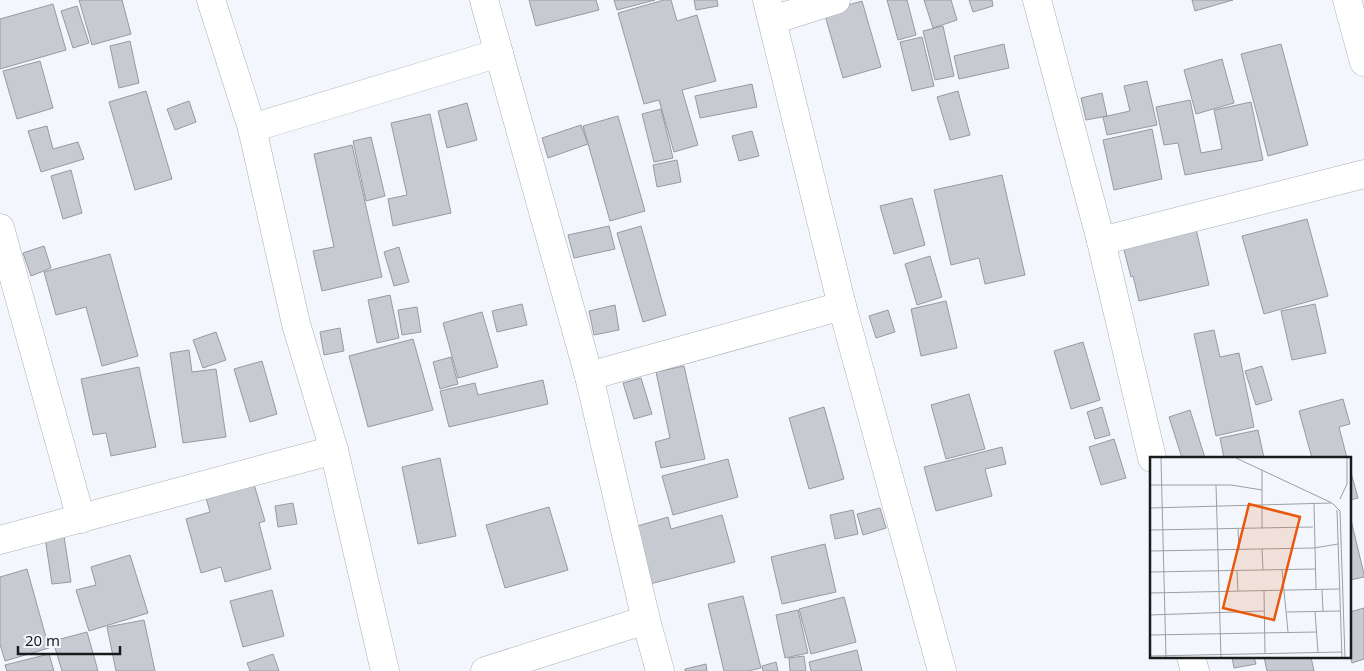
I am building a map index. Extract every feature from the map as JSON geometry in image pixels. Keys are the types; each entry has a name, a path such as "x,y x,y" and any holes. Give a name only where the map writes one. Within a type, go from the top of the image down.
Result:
{"street":[{"path":"211,0 252,128 296,324 334,450 385,671"},
{"path":"484,0 589,376 646,620 660,671"},
{"path":"836,0 770,10 842,306 942,671"},
{"path":"1037,0 1101,241 1152,457"},
{"path":"1347,0 1364,62"},
{"path":"252,128 499,53"},
{"path":"1101,241 1364,174"},
{"path":"0,228 81,519"},
{"path":"589,376 842,306"},
{"path":"0,540 334,450"},
{"path":"485,671 646,620"},
{"path":"1191,658 1195,671"}],"building":[{"path":"79,0 122,0 131,34 92,45"},
{"path":"529,0 596,0 599,10 536,26"},
{"path":"614,0 655,0 617,10"},
{"path":"664,0 671,0 677,21 697,15 716,81 682,90 698,145 674,152 659,100 644,104 618,13"},
{"path":"694,0 717,0 718,6 696,10"},
{"path":"887,0 907,0 916,35 898,40"},
{"path":"924,0 951,0 957,20 933,28"},
{"path":"969,0 992,0 993,6 973,12"},
{"path":"1192,0 1233,0 1195,11"},
{"path":"862,1 881,67 843,78 824,12"},
{"path":"53,4 66,50 0,69 0,19"},
{"path":"77,6 89,43 73,48 61,11"},
{"path":"943,26 954,76 935,80 923,31"},
{"path":"922,37 934,86 912,91 900,42"},
{"path":"130,41 139,83 119,88 110,46"},
{"path":"1004,44 1009,68 959,79 954,56"},
{"path":"1281,44 1308,145 1268,156 1241,54"},
{"path":"1222,59 1234,103 1196,114 1184,70"},
{"path":"40,61 53,108 17,119 3,71"},
{"path":"1147,81 1157,125 1107,135 1103,117 1130,111 1124,86"},
{"path":"752,84 757,107 700,118 695,96"},
{"path":"146,91 172,179 135,190 109,102"},
{"path":"958,91 970,135 950,140 937,97"},
{"path":"1102,93 1107,116 1086,120 1081,98"},
{"path":"1190,100 1201,153 1222,149 1214,110 1251,102 1263,160 1185,175 1178,143 1164,145 1156,107"},
{"path":"189,101 196,122 175,130 167,109"},
{"path":"467,103 477,140 447,148 438,111"},
{"path":"661,109 673,158 654,162 642,114"},
{"path":"430,114 451,213 393,226 388,199 407,195 391,123"},
{"path":"618,116 645,211 610,221 583,126"},
{"path":"581,125 588,144 548,158 542,138"},
{"path":"47,126 53,149 78,142 84,159 41,172 28,131"},
{"path":"1152,129 1162,179 1114,190 1103,140"},
{"path":"752,131 759,156 739,161 732,136"},
{"path":"371,137 385,196 366,201 353,141"},
{"path":"352,145 382,277 322,291 313,251 334,247 314,154"},
{"path":"677,160 681,182 657,187 653,165"},
{"path":"71,170 82,213 63,219 51,176"},
{"path":"1002,175 1025,275 985,284 979,258 951,265 934,190"},
{"path":"912,198 925,245 894,254 880,206"},
{"path":"1307,219 1328,296 1264,314 1242,236"},
{"path":"609,226 615,249 574,258 568,235"},
{"path":"641,226 666,315 643,322 617,233"},
{"path":"1196,229 1209,285 1139,301 1123,246"},
{"path":"44,246 51,268 31,276 23,253"},
{"path":"399,247 409,282 394,286 384,252"},
{"path":"110,254 138,356 102,366 86,307 56,315 44,272"},
{"path":"930,256 942,297 917,305 905,264"},
{"path":"390,295 399,338 377,343 368,300"},
{"path":"946,301 957,348 921,356 911,309"},
{"path":"522,304 527,325 497,332 492,311"},
{"path":"1315,304 1326,353 1292,360 1281,311"},
{"path":"615,305 619,330 594,335 589,311"},
{"path":"417,307 421,332 402,335 398,310"},
{"path":"888,310 895,332 876,338 869,316"},
{"path":"482,312 498,367 458,378 443,323"},
{"path":"340,328 344,351 324,355 320,332"},
{"path":"1214,330 1220,357 1239,353 1254,427 1216,436 1194,334"},
{"path":"216,332 226,360 203,368 193,340"},
{"path":"413,339 433,410 368,427 349,356"},
{"path":"1083,342 1100,400 1071,409 1054,351"},
{"path":"189,350 192,372 216,369 226,437 183,443 170,353"},
{"path":"451,357 458,384 440,389 433,362"},
{"path":"262,361 277,414 250,422 234,369"},
{"path":"684,366 705,459 661,468 655,442 670,438 656,372"},
{"path":"1262,366 1272,400 1256,405 1245,371"},
{"path":"139,367 156,447 111,456 106,433 93,435 81,379"},
{"path":"641,378 652,414 634,419 623,383"},
{"path":"543,380 548,404 449,427 440,391 475,383 478,395"},
{"path":"969,394 985,449 946,459 931,405"},
{"path":"1343,399 1350,424 1339,427 1347,457 1312,457 1299,411"},
{"path":"824,407 844,479 809,489 789,418"},
{"path":"1102,407 1110,435 1095,439 1087,412"},
{"path":"1190,410 1205,457 1182,457 1169,417"},
{"path":"1258,430 1264,457 1224,457 1220,438"},
{"path":"1114,439 1126,478 1101,485 1089,447"},
{"path":"1002,447 1006,464 985,469 992,496 936,511 924,467"},
{"path":"440,458 456,536 418,544 402,467"},
{"path":"728,459 738,497 673,515 662,476"},
{"path":"1352,476 1358,498 1352,500"},
{"path":"253,481 265,521 259,523 271,569 225,582 221,567 201,573 186,519 210,512 205,494"},
{"path":"293,503 297,524 278,527 275,506"},
{"path":"549,507 568,570 505,588 486,525"},
{"path":"880,508 886,528 863,535 857,514"},
{"path":"853,510 858,534 835,539 830,515"},
{"path":"722,515 735,562 646,585 631,528 668,517 671,529"},
{"path":"1352,524 1364,574 1364,577 1352,580"},
{"path":"64,536 71,582 52,584 45,538"},
{"path":"825,544 836,592 782,604 771,557"},
{"path":"130,555 148,613 89,631 76,590 96,585 91,567"},
{"path":"27,569 49,648 5,661 0,644 0,577"},
{"path":"272,590 284,636 243,647 230,601"},
{"path":"743,596 761,668 748,671 724,671 708,604"},
{"path":"844,597 856,642 811,654 799,609"},
{"path":"1364,608 1364,659 1352,663 1351,658 1352,611"},
{"path":"798,610 808,653 785,658 776,615"},
{"path":"144,620 155,671 116,671 107,627"},
{"path":"87,632 98,671 62,671 53,641"},
{"path":"857,650 862,671 811,671 809,662"},
{"path":"49,654 54,671 7,671 5,665"},
{"path":"273,654 279,671 250,671 247,663"},
{"path":"804,656 806,671 790,671 789,658"},
{"path":"1232,658 1254,658 1256,664 1234,668"},
{"path":"1264,658 1311,658 1314,671 1267,671"},
{"path":"776,662 778,671 763,671 762,666"},
{"path":"706,664 707,671 685,671 685,669"}]}
